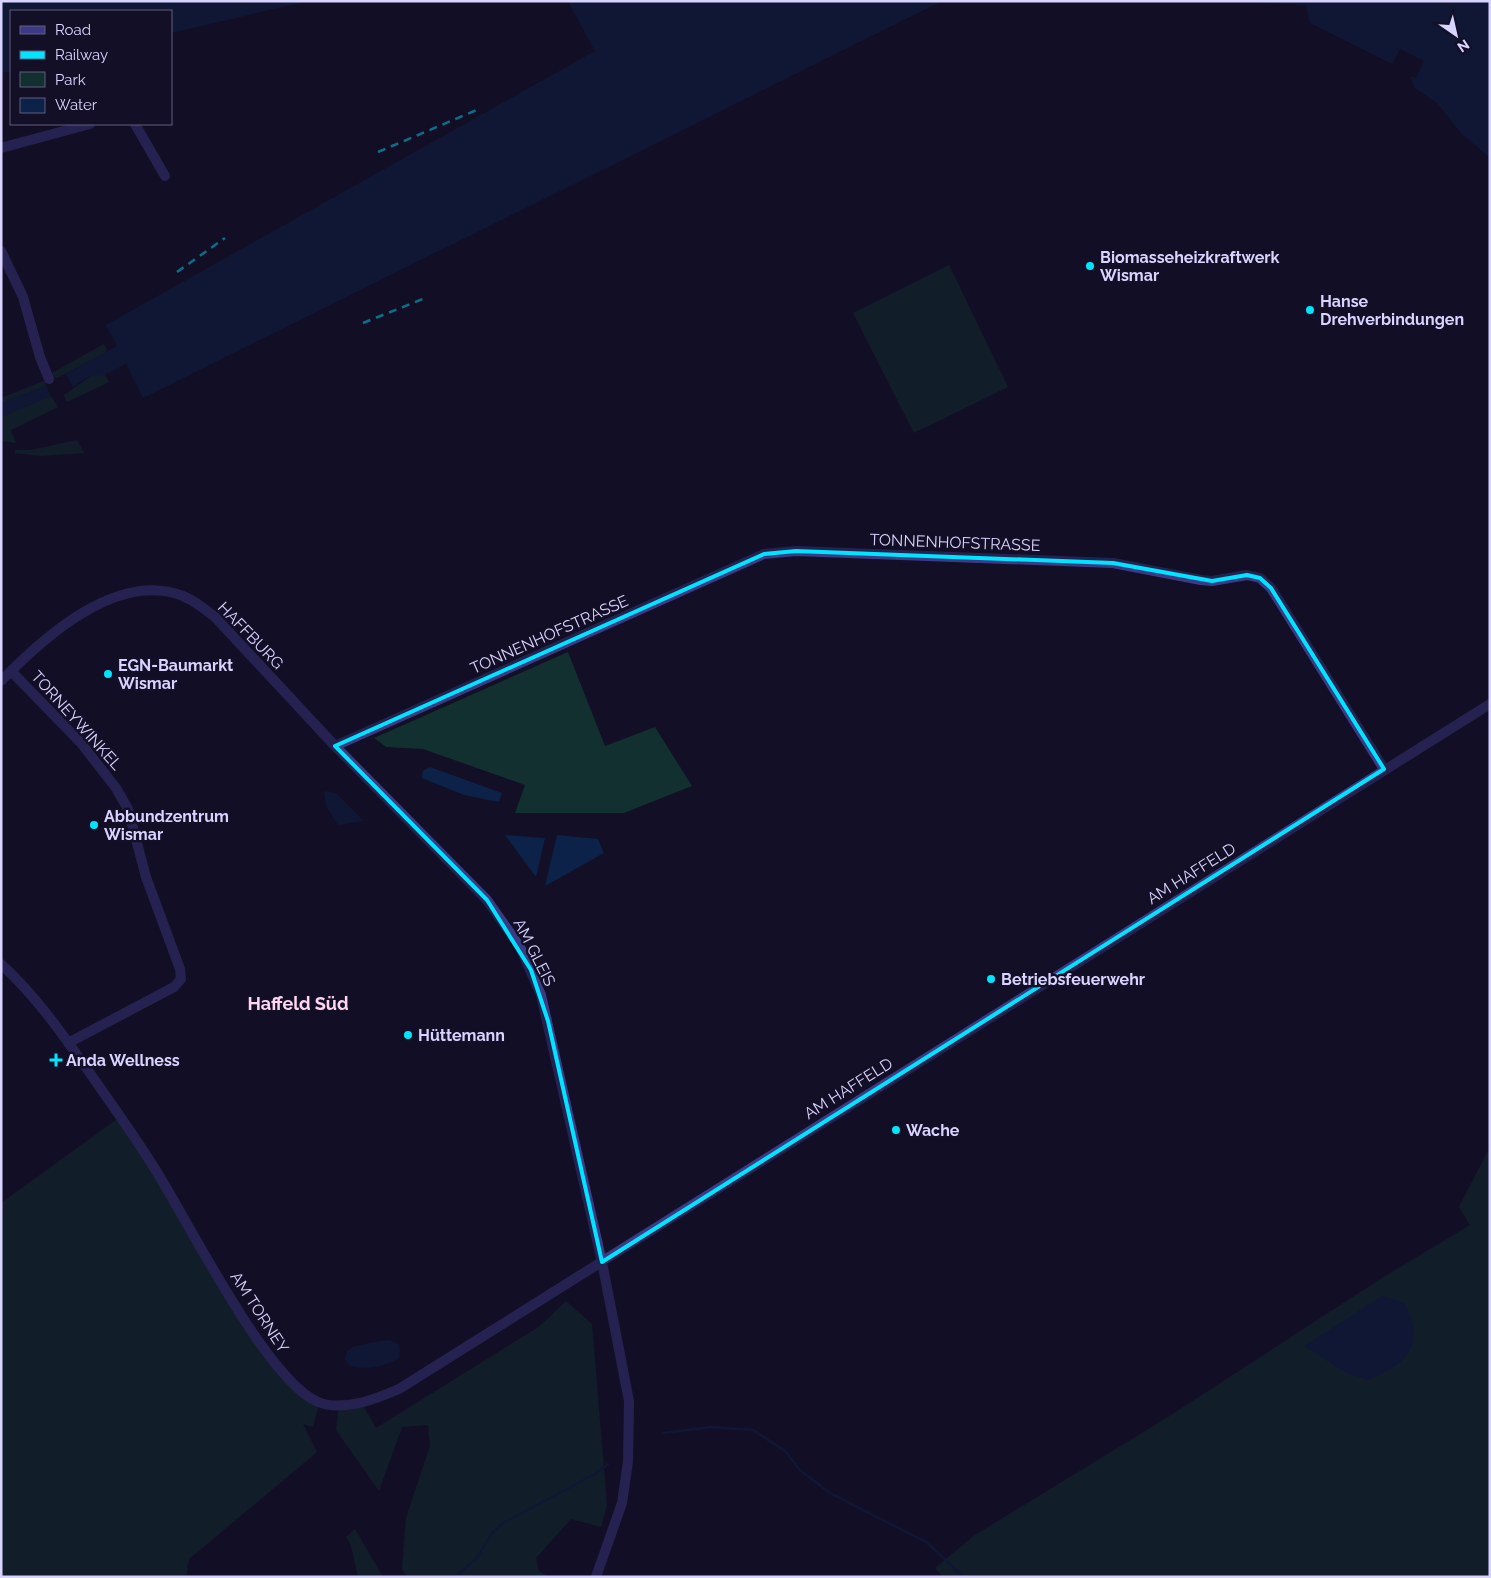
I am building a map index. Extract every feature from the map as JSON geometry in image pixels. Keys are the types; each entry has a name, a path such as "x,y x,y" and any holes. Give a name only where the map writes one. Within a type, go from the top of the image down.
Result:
{"street":[{"path":"1,148 86,125"},
{"path":"136,125 165,176"},
{"path":"1,251 23,296 40,357 49,379"},
{"name":"TONNENHOFSTRASSE","path":"335,746 764,554 791,551 1112,564 1212,581 1247,575 1260,578 1271,588 1384,769"},
{"name":"HAFFBURG","path":"1,681 47,637 81,614 117,597 133,592 150,590 168,592 198,604 215,617 335,746"},
{"name":"TORNEYWINKEL","path":"11,671 81,743 116,788 128,808 146,877 180,969 181,979 174,988 68,1043"},
{"path":"1384,769 1490,704"},
{"name":"AM GLEIS","path":"335,746 487,900 505,923 532,970 548,1021 602,1262"},
{"name":"AM HAFFELD","path":"602,1262 1384,769"},
{"name":"AM TORNEY","path":"1,964 46,1013 156,1169 249,1325 280,1371 301,1392 320,1403 339,1405 361,1402 398,1389 602,1262"},
{"path":"596,1577 622,1502 628,1462 629,1401 602,1262"}],"highlighted area":[{"path":"796,551 1113,563 1212,581 1247,575 1260,578 1271,588 1384,769 602,1262 548,1021 531,970 487,900 335,746 764,554"}],"green space":[{"path":"949,265 1008,387 914,433 853,313"},
{"path":"104,344 107,350 103,354 57,378 54,377 52,373"},
{"path":"94,374 105,374 109,382 67,402 64,395"},
{"path":"44,381 46,386 1,403 1,398"},
{"path":"51,396 58,407 11,430 16,443 1,441 1,417"},
{"path":"77,440 84,453 41,456 15,453 15,450 31,450"},
{"path":"568,652 605,746 655,727 692,786 624,813 515,813 525,785 423,749 386,747 374,738"},
{"path":"120,1117 280,1371 319,1403 313,1427 303,1424 317,1452 189,1559 186,1577 1,1577 1,1203"},
{"path":"1490,1147 1490,1577 943,1577 935,1568 975,1535 1168,1417 1382,1278 1470,1225 1459,1207"},
{"path":"566,1301 592,1324 607,1505 601,1527 571,1519 536,1558 539,1571 549,1577 407,1577 402,1569 406,1518 430,1446 428,1425 402,1427 379,1491 336,1430 339,1405 361,1402 376,1428 540,1326"},
{"path":"355,1529 383,1577 358,1577 351,1545 346,1537"}],"water":[{"path":"1,1 308,1 172,33 172,10 10,10 10,71 1,73"},
{"path":"568,1 942,1 143,398 126,364 104,375 90,376 73,387 66,374 117,346 106,325 595,51"},
{"path":"1236,1 1490,1 1490,158 1461,133 1437,103 1415,88 1410,76 1416,78 1424,61 1400,49 1392,64 1310,23 1306,5"},
{"path":"46,386 51,396 1,417 1,403"},
{"path":"430,767 502,793 499,802 464,795 422,778 423,771"},
{"path":"324,791 336,793 364,821 338,825 326,806"},
{"path":"505,835 545,838 536,877"},
{"path":"557,835 598,839 604,853 545,886"},
{"path":"1382,1296 1405,1303 1414,1331 1413,1342 1409,1351 1403,1360 1394,1367 1368,1380 1346,1373 1304,1346"},
{"path":"389,1340 398,1344 400,1351 399,1358 393,1361 381,1366 361,1368 349,1365 345,1359 347,1351 353,1347"}],"waterway":[{"path":"663,1433 711,1427 753,1430 785,1451 800,1470 830,1493 926,1542 964,1577"},
{"path":"455,1577 477,1558 492,1533 503,1523 595,1474 608,1464"}],"railway":[{"path":"378,152 479,109"},
{"path":"177,272 225,238"},
{"path":"363,323 425,298"}],"place":[{"name":"Biomasseheizkraftwerk Wismar","path":"1090,266"},
{"name":"Hanse Drehverbindungen","path":"1310,310"},
{"name":"EGN-Baumarkt Wismar","path":"108,674"},
{"name":"Abbundzentrum Wismar","path":"94,825"},
{"name":"Betriebsfeuerwehr","path":"991,979"},
{"name":"Hüttemann","path":"408,1035"},
{"name":"Anda Wellness","path":"56,1060"},
{"name":"Wache","path":"896,1130"}],"district":[{"name":"Haffeld Süd","path":"298,1004"}]}
